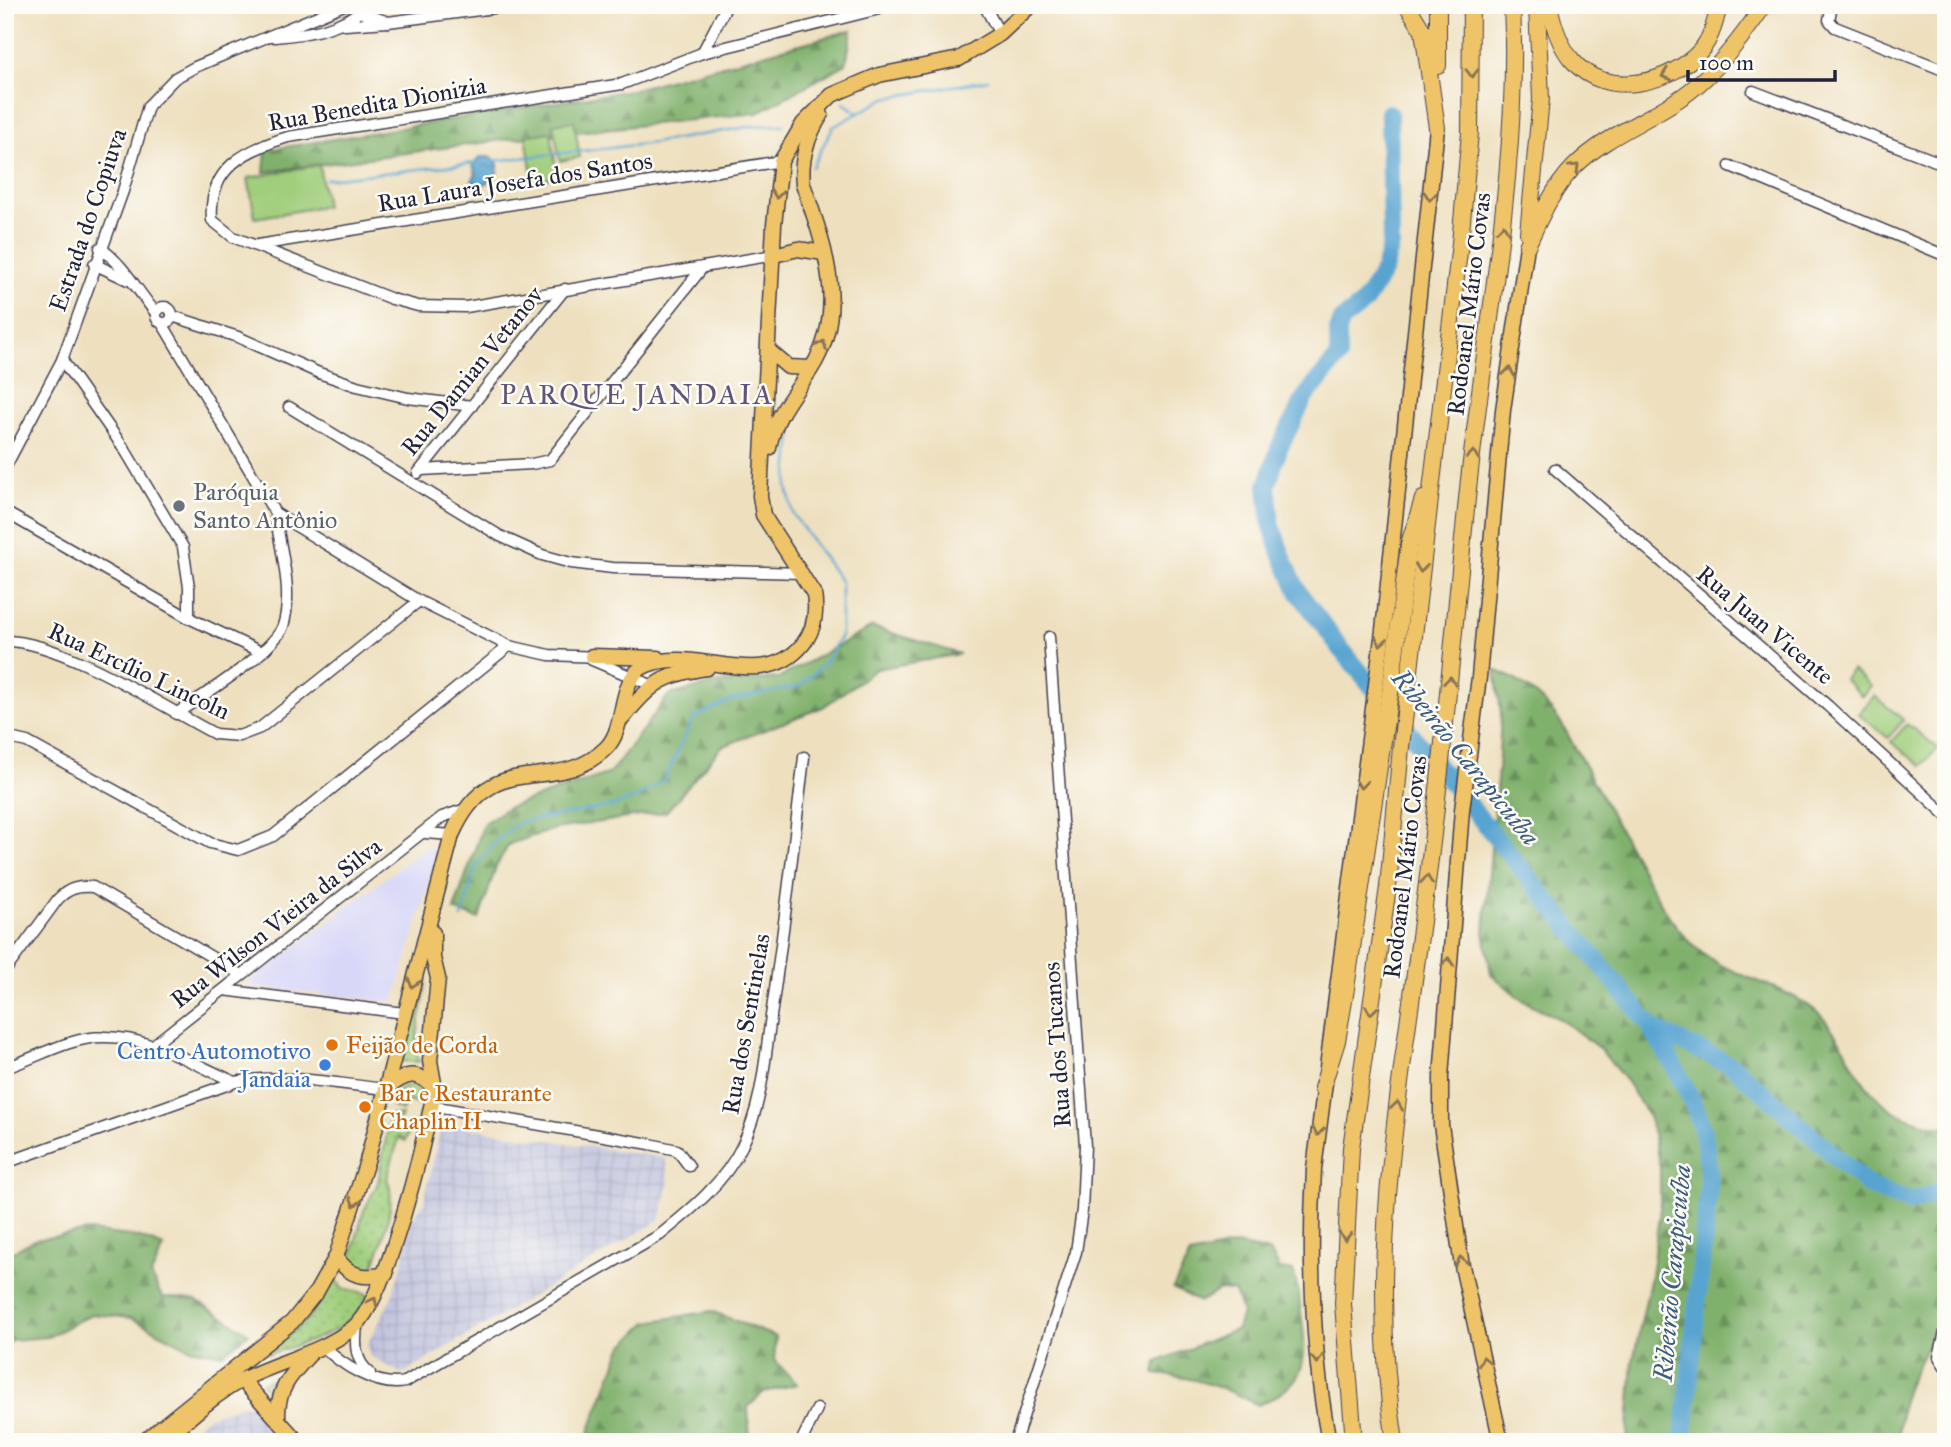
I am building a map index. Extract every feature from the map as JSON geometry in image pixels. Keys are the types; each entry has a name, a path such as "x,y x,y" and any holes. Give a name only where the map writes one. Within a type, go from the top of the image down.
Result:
{"highway":[{"path":"1407,5 1423,31 1437,128"},
{"path":"1437,128 1438,5"},
{"name":"Rodoanel Mário Covas","path":"1354,1442 1343,1304 1351,1148 1388,887 1401,747 1470,133 1471,5"},
{"name":"Rodoanel Mário Covas","path":"1395,1442 1387,1378 1382,1281 1387,1187 1442,749 1468,489 1504,219 1513,105 1512,5"},
{"path":"1527,246 1541,99 1537,5"},
{"path":"1549,5 1557,36 1572,61 1593,76 1613,83 1642,83 1675,73 1703,49 1719,5"},
{"path":"1527,246 1546,204 1574,167 1606,143 1690,91 1712,71 1764,5"},
{"path":"1322,1088 1337,1041 1391,687 1409,544 1418,509 1430,485"}],"main road":[{"path":"592,656 766,667 784,662 796,653 808,638 816,607 803,573 764,514 760,496 781,161 803,124 832,95 878,75 959,60 1000,34 1030,6"},
{"path":"760,496 772,434 780,411 811,368 824,344 832,311 830,276 801,170 811,130 832,95"},
{"path":"1329,1442 1316,1353 1311,1254 1314,1168 1373,700 1437,128"},
{"path":"1501,1442 1462,1266 1441,1125 1445,1001 1462,810 1479,677 1503,410 1527,246"},
{"path":"774,255 798,249 824,253"},
{"path":"768,350 788,367 811,368"},
{"path":"143,1442 292,1322 317,1291 337,1257 433,917 452,835 463,810 478,794 498,783 518,776 552,773 589,760 612,740 620,722 631,678 645,665 666,659"},
{"path":"620,722 651,685 680,672 727,666"},
{"path":"162,1442 242,1380 317,1349 357,1325 373,1304 386,1273 435,1089 430,1061 438,978 433,958 433,917"},
{"path":"386,1089 403,1075 415,1074 426,1079 435,1089"},
{"path":"337,1257 344,1268 357,1276 369,1278 386,1273"},
{"path":"278,1417 278,1401 282,1387 317,1349"},
{"path":"242,1380 298,1442"}],"street":[{"path":"335,26 388,22 517,5"},
{"path":"702,53 727,5"},
{"path":"984,5 1000,34"},
{"path":"1832,5 1830,23 1845,32 1946,71"},
{"name":"Estrada do Copiuva","path":"335,26 330,18 340,7"},
{"name":"Estrada do Copiuva","path":"5,468 62,360 122,191 148,106 175,78 262,37 340,7"},
{"path":"702,53 878,7"},
{"path":"360,10 388,22"},
{"name":"Estrada do Copiuva","path":"262,37 301,35 335,26 360,10"},
{"name":"Rua Benedita Dionizia","path":"702,53 622,84 288,137 265,144 234,161 214,190 212,220 233,237 418,306 466,307 774,255"},
{"path":"1753,91 1946,165"},
{"name":"Rua Laura Josefa dos Santos","path":"257,246 781,161"},
{"path":"1730,166 1946,256"},
{"path":"100,248 119,262 128,279 163,318 275,513 286,611 276,639 176,714"},
{"path":"94,264 128,279"},
{"path":"421,470 532,464 550,460 560,451 704,267"},
{"name":"Rua Damian Vetanov","path":"412,480 565,289"},
{"path":"163,318 238,337 319,373 357,386 399,397 472,407"},
{"path":"62,360 125,450 183,547 189,586 188,618"},
{"path":"289,407 500,536 542,555 571,563 613,568 803,573"},
{"name":"Rua Juan Vicente","path":"1555,470 1828,706 1946,816"},
{"path":"5,512 188,618 261,652"},
{"path":"275,513 419,600 509,646 549,655 592,656 645,665"},
{"name":"Rua Ercílio Lincoln","path":"5,642 37,645 71,658 215,734 239,736 260,728 419,600"},
{"name":"Rua dos Tucanos","path":"1015,1442 1076,1252 1082,1210 1085,1146 1049,637"},
{"path":"5,737 27,742 209,843 238,850 273,836 509,646"},
{"path":"576,656 616,668 631,678 651,685"},
{"name":"Rua dos Sentinelas","path":"317,1349 378,1378 398,1384 419,1376 635,1251 686,1214 726,1171 750,1129 762,1079 783,940 804,757"},
{"name":"Rua Wilson Vieira da Silva","path":"152,1046 442,817 463,810"},
{"path":"425,833 452,835"},
{"path":"5,971 58,899 67,890 79,886 93,887 242,975"},
{"path":"224,990 404,1013"},
{"path":"5,1068 67,1045 101,1036 152,1046 235,1082"},
{"path":"5,1163 235,1082 260,1077 386,1089"},
{"path":"431,1106 677,1150 689,1166"},
{"path":"357,1325 355,1341 359,1362 378,1378"},
{"path":"1946,1328 1939,1357 1946,1368"},
{"path":"801,1442 817,1409"}],"shaded area":[{"path":"426,847 438,852 394,1002 244,986"},
{"path":"457,1126 665,1158 669,1182 660,1220 404,1373 398,1372 370,1356 367,1345 390,1301 401,1269 412,1220 424,1202 440,1131"},
{"path":"252,1403 282,1442 178,1442 208,1416"}],"green space":[{"path":"852,30 846,64 757,113 510,139 264,172 266,150 631,90"},
{"path":"574,121 580,157 560,161 553,124"},
{"path":"551,132 557,177 533,181 526,136"},
{"path":"319,165 326,206 255,218 248,178"},
{"path":"872,627 960,654 876,669 823,707 721,747 666,812 555,829 509,844 496,867 479,919 454,910 484,823 509,807 610,773 669,695 718,683 779,678"},
{"path":"1495,670 1534,693 1563,726 1654,892 1670,918 1690,942 1729,969 1790,995 1818,1013 1840,1042 1860,1076 1889,1108 1914,1120 1946,1127 1946,1309 1908,1384 1902,1404 1898,1442 1627,1442 1633,1361 1651,1276 1660,1209 1660,1167 1650,1119 1627,1082 1600,1049 1562,1020 1522,1000 1491,974 1484,932 1501,713"},
{"path":"1852,670 1871,686 1862,696 1844,679"},
{"path":"1874,696 1904,720 1888,738 1858,714"},
{"path":"1907,724 1938,748 1921,766 1891,742"},
{"path":"425,968 426,980 417,1041 419,1062 399,1061"},
{"path":"404,1086 415,1087 421,1092 421,1105 407,1101 402,1111 392,1107 395,1095"},
{"path":"390,1115 402,1115 397,1126 410,1130 405,1141 399,1137 387,1179 391,1198 390,1210 380,1248 373,1268 363,1268 351,1258 364,1210 378,1183"},
{"path":"88,1231 138,1237 164,1247 151,1275 162,1297 195,1300 249,1333 222,1354 189,1348 131,1318 91,1314 48,1337 11,1340 5,1348 5,1256 34,1240"},
{"path":"1236,1245 1270,1252 1280,1269 1293,1271 1298,1289 1304,1335 1300,1372 1285,1390 1258,1405 1208,1384 1155,1374 1157,1362 1237,1329 1242,1313 1235,1292 1220,1290 1199,1302 1173,1288 1190,1255"},
{"path":"335,1279 342,1288 368,1294 361,1308 339,1328 325,1335 267,1355 309,1317"},
{"path":"711,1311 776,1337 774,1360 797,1384 763,1393 748,1407 750,1442 601,1442 589,1432 622,1347 648,1322"},
{"path":"283,1374 273,1402 262,1383"}],"water":[{"path":"480,157 491,157 498,164 498,168 492,179 477,186 472,181 476,174 473,165"}],"waterway":[{"path":"812,167 833,127 886,98 988,80"},
{"path":"844,103 858,113"},
{"name":"Ribeirão Carapicuíba","path":"1389,113 1391,245 1384,270 1364,303 1342,320 1338,331 1338,357 1305,397 1279,448 1267,486 1271,524 1299,593 1342,650 1649,1024 1694,1105 1706,1146 1708,1196 1683,1442"},
{"path":"492,161 654,143 753,126 783,125"},
{"path":"326,179 475,163"},
{"path":"462,918 475,868 495,842 520,822 613,806 636,798 664,780 694,718 732,700 800,686 823,665 841,636 841,582 793,514 787,486 794,414"},
{"path":"1651,1028 1733,1066 1869,1186 1910,1202 1946,1190"}],"place":[{"name":"Paróquia Santo Antônio","path":"179,506"},
{"name":"Feijão de Corda","path":"332,1045"},
{"name":"Centro Automotivo Jandaia","path":"325,1065"},
{"name":"Bar e Restaurante Chaplin II","path":"365,1107"}],"district":[{"name":"PARQUE JANDAIA","path":"637,394"}]}
